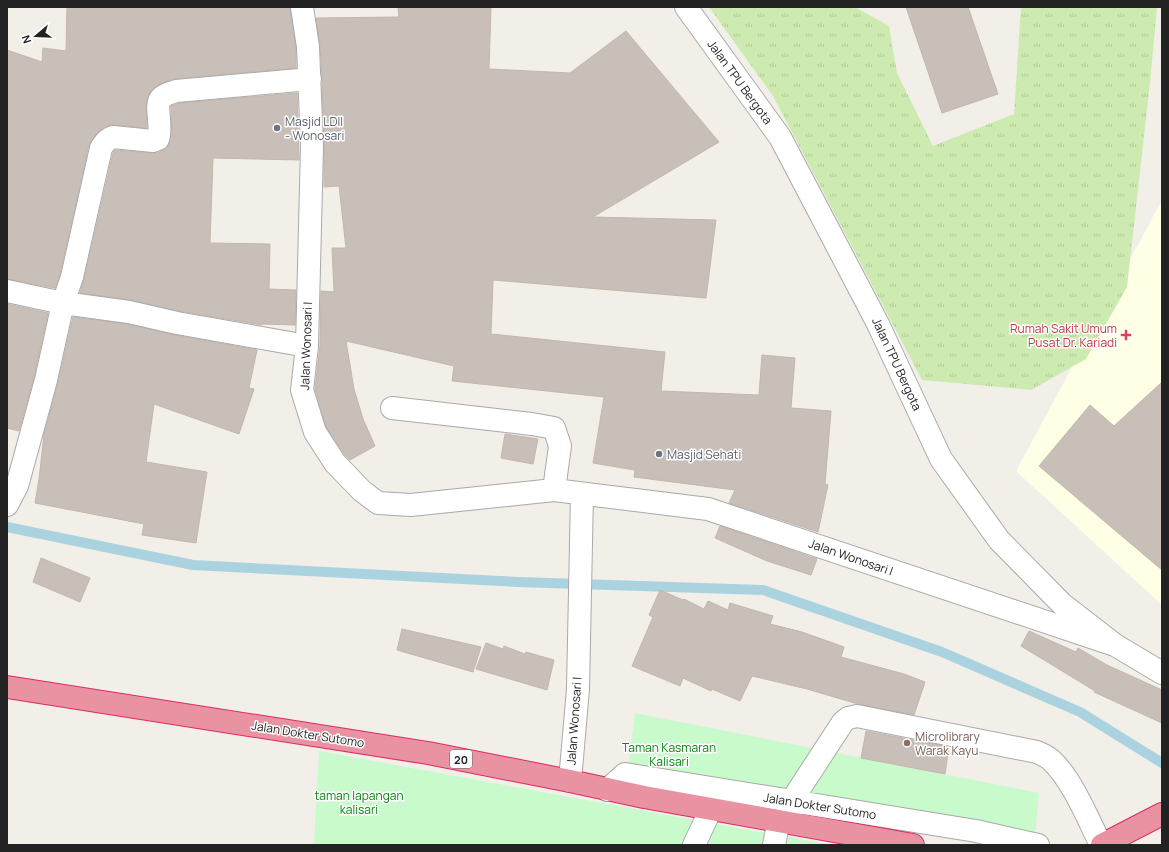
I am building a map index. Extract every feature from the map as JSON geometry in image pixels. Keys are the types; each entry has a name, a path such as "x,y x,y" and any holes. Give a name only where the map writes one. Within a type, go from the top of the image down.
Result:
{"highway":[{"name":"Jalan Dokter Sutomo","path":"7,687 420,752 570,781 607,790 913,845"},
{"path":"1102,845 1154,818"}],"street":[{"name":"Jalan Wonosari I","path":"302,7 308,48 312,147 307,346 302,390 315,432 336,463 362,492 378,503 411,505 554,490 582,503 708,509 1115,645"},
{"name":"Jalan TPU Bergota","path":"686,7 780,137 878,324 941,459 999,540 1062,604 1115,645 1162,673"},
{"path":"7,505 18,486 46,380 63,303 72,277 101,148 107,139 113,137 153,141 158,138 160,133 158,103 161,97 176,91 310,79"},
{"path":"7,292 63,303 129,312 162,320 307,346"},
{"path":"392,408 532,424 554,428 560,446 554,490"},
{"name":"Jalan Wonosari I","path":"570,781 578,689 582,503"},
{"path":"774,845 779,820 791,801 843,722 848,718 857,716 1037,752 1050,759 1062,774 1077,796 1102,845"},
{"name":"Jalan Dokter Sutomo","path":"607,790 625,774 976,831 1038,845"},
{"path":"694,845 711,809"}],"shaded area":[{"name":"Rumah Sakit Umum Pusat Dr. Kariadi","path":"1162,200 1162,605 1016,471"}],"green space":[{"path":"709,7 855,7 889,26 897,73 933,146 1014,114 1021,7 1157,7 1127,287 1086,359 1031,390 922,380 773,96"},
{"name":"Taman Kasmaran Kalisari","path":"635,713 1039,793 1034,845 626,781"},
{"name":"taman lapangan kalisari","path":"319,751 831,845 314,845"}],"building":[{"path":"67,7 290,7 296,48 296,68 172,79 156,86 148,95 146,106 147,128 114,125 106,126 98,132 89,145 60,274 55,288 7,279 7,50 42,62 43,48 66,51"},
{"path":"398,7 491,7 489,69 570,73 626,31 719,142 593,217 716,220 706,298 493,280 491,334 665,352 661,391 759,395 762,355 795,358 791,408 831,411 825,484 828,485 818,532 729,503 735,490 634,477 635,470 593,463 604,397 452,381 454,366 346,341 354,389 363,419 375,446 350,460 345,455 326,427 315,389 320,346 321,291 334,292 332,248 346,248 339,186 324,187 322,78 320,45 316,18 399,17"},
{"path":"906,7 968,7 998,94 942,113"},
{"path":"297,93 299,160 213,158 210,243 270,244 269,289 296,290 295,325 262,325 179,311 131,300 80,293 113,153 115,150 158,153 167,148 172,135 171,106 179,103"},
{"path":"7,304 48,313 34,377 19,431 7,428"},
{"path":"73,317 127,324 175,335 257,350 249,388 254,389 239,434 154,404 146,462 207,472 196,543 142,535 144,524 35,503 44,435"},
{"path":"1162,382 1162,570 1039,466 1090,405 1114,426"},
{"path":"505,434 538,439 533,464 501,458"},
{"path":"720,526 817,559 811,575 767,561 715,538"},
{"path":"41,558 90,578 80,602 33,582"},
{"path":"660,590 683,600 684,599 704,609 708,601 728,610 730,603 773,616 770,624 802,632 844,647 841,657 904,674 925,682 914,715 858,704 807,689 752,676 740,701 712,689 711,691 683,678 680,686 632,666 653,617 649,615"},
{"path":"402,629 481,647 473,672 397,650"},
{"path":"1029,631 1076,652 1078,648 1107,665 1162,690 1162,723 1094,692 1095,691 1021,646"},
{"path":"486,643 503,649 504,646 525,654 526,652 554,660 547,690 476,669"},
{"path":"866,731 949,747 945,774 861,758"}],"waterway":[{"path":"7,527 193,565 518,582 763,590 942,652 1080,712 1162,763"}],"place":[{"name":"Masjid LDII - Wonosari","path":"277,128"},
{"name":"Rumah Sakit Umum Pusat Dr. Kariadi","path":"1126,335"},
{"name":"Masjid Sehati","path":"659,454"},
{"name":"Microlibrary Warak Kayu","path":"907,743"}]}
